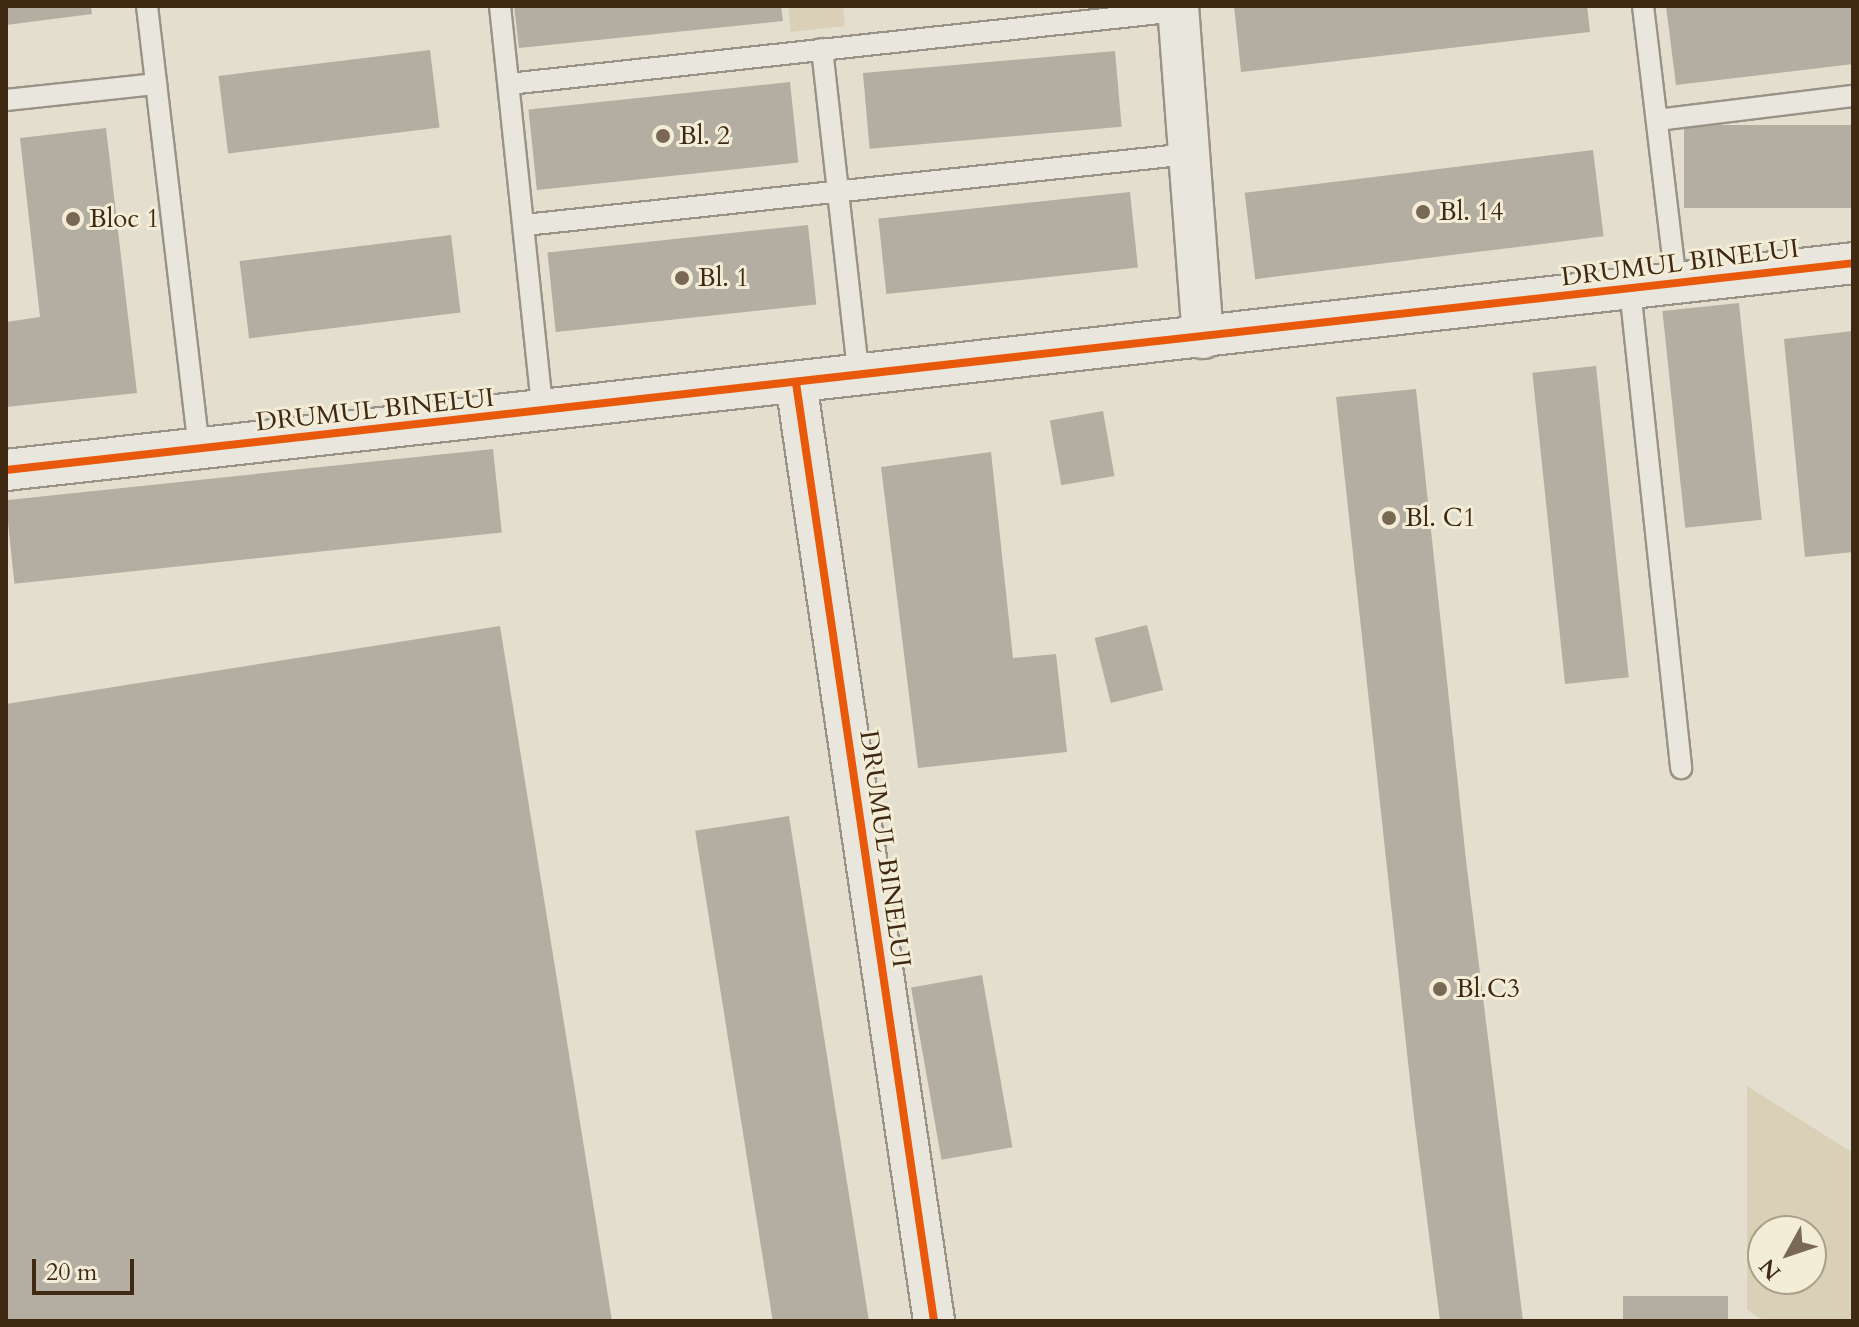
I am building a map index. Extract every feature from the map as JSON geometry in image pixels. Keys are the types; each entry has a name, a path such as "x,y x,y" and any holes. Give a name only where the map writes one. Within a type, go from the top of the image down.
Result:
{"street":[{"path":"1178,8 1203,338"},
{"name":"DRUMUL BINELUI","path":"6,470 859,377 1853,263"},
{"name":"DRUMUL BINELUI","path":"796,383 934,1321"}],"lane":[{"path":"147,6 199,449"},
{"path":"500,6 543,412"},
{"path":"1643,6 1676,283"},
{"path":"509,84 1178,8"},
{"path":"822,49 859,377"},
{"path":"6,100 156,84"},
{"path":"1657,120 1853,96"},
{"path":"525,225 1189,154"},
{"path":"1630,289 1681,768"}],"shaded area":[{"path":"788,6 843,6 845,26 791,32"},
{"path":"1747,1086 1853,1153 1853,1321 1765,1321 1747,1310 1747,1295 1827,1295 1827,1215 1747,1215"}],"building":[{"path":"6,6 91,6 92,14 6,25"},
{"path":"514,6 781,6 783,21 519,48"},
{"path":"1234,6 1587,6 1590,32 1241,72"},
{"path":"1666,6 1853,6 1853,64 1676,85"},
{"path":"430,50 440,127 228,153 219,76"},
{"path":"1115,51 1122,127 870,149 863,73"},
{"name":"Bl. 2","path":"790,82 798,163 537,190 528,109"},
{"path":"1684,125 1853,125 1853,208 1684,208"},
{"name":"Bloc 1","path":"106,128 137,393 6,407 6,322 40,317 20,138"},
{"name":"Bl. 14","path":"1593,150 1604,236 1255,279 1245,193"},
{"path":"1130,192 1138,268 886,294 878,218"},
{"name":"Bl. 1","path":"808,225 816,305 556,332 547,252"},
{"path":"451,235 461,312 249,338 240,261"},
{"path":"1739,303 1762,520 1685,528 1662,311"},
{"path":"1853,331 1853,552 1805,557 1784,339"},
{"path":"1596,366 1629,677 1565,684 1532,373"},
{"path":"1416,389 1466,860 1523,1321 1440,1321 1414,1117 1336,397"},
{"path":"1103,411 1114,476 1061,485 1050,420"},
{"path":"493,449 502,533 14,584 6,500"},
{"path":"991,452 1013,658 1056,654 1067,752 918,768 881,467"},
{"path":"1147,625 1163,690 1111,703 1095,638"},
{"path":"500,626 612,1321 6,1321 6,704"},
{"path":"789,816 869,1321 773,1321 695,831"},
{"path":"982,975 1012,1147 941,1160 911,988"},
{"path":"1623,1296 1728,1296 1728,1321 1623,1321"}],"cycle path":[{"path":"6,470 1853,263"},
{"path":"796,383 934,1321"}],"place":[{"name":"Bl. 2","path":"663,136"},
{"name":"Bl. 14","path":"1423,212"},
{"name":"Bloc 1","path":"73,219"},
{"name":"Bl. 1","path":"682,278"},
{"name":"Bl. C1","path":"1389,518"},
{"name":"Bl.C3","path":"1440,989"}]}
